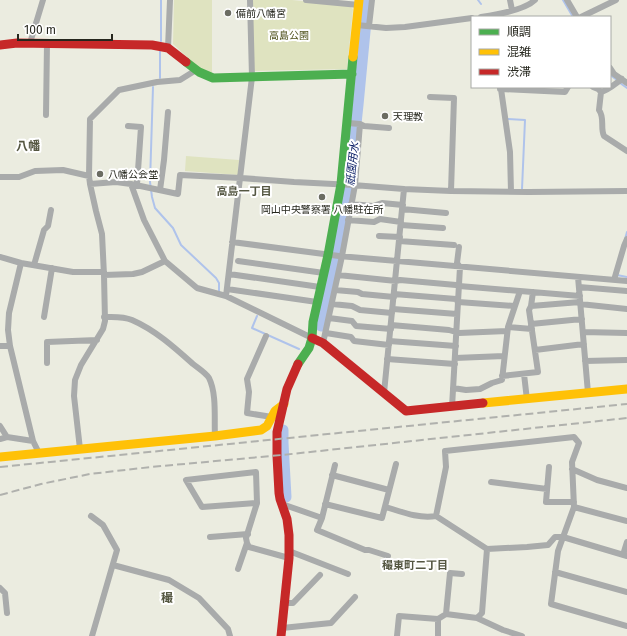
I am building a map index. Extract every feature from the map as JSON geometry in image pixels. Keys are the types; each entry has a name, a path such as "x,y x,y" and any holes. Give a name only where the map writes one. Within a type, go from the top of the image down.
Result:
{"street":[{"path":"30,43 43,0"},
{"path":"168,48 170,0"},
{"path":"226,296 252,77 250,0"},
{"path":"306,0 359,3 364,26"},
{"path":"354,597 332,622 281,632 289,554 289,535 287,519 279,493 277,432 287,389 299,363 309,348 312,338 312,322 324,273 336,256 348,220 354,185 355,124 352,74 372,0"},
{"path":"510,0 512,10"},
{"path":"490,16 526,7 535,0"},
{"path":"567,0 576,16"},
{"path":"582,16 616,0"},
{"path":"364,26 386,28 405,27 471,18"},
{"path":"0,45 17,43 152,45 168,48 196,70 213,78 352,74"},
{"path":"46,115 47,43"},
{"path":"80,448 74,396 75,380 81,365 103,329 104,317 102,234 89,176 90,119 119,90 157,82 180,80 196,70"},
{"path":"596,88 601,92 607,91 622,81 611,70"},
{"path":"511,192 510,152 501,88 565,92 567,88"},
{"path":"601,92 599,110 602,114 602,133 604,136 627,151"},
{"path":"430,97 454,98 451,192"},
{"path":"160,190 168,112"},
{"path":"355,124 388,128"},
{"path":"324,343 338,275 336,256 343,184 355,124"},
{"path":"128,126 140,127 134,185 144,220 165,261 196,288 226,296 324,343 406,411 627,389"},
{"path":"0,177 19,177 34,171 63,170 89,176"},
{"path":"90,184 116,182 178,194 180,175 343,184 404,190 451,192 627,190"},
{"path":"384,393 404,190"},
{"path":"351,204 373,206 382,203 446,213"},
{"path":"34,265 44,230 48,226 52,210"},
{"path":"348,220 374,222 380,219 443,228"},
{"path":"379,236 456,246 457,263 460,267 452,407"},
{"path":"232,242 336,256 627,281"},
{"path":"614,280 625,243"},
{"path":"0,257 21,263 73,272 133,274 142,272 165,261"},
{"path":"238,261 324,273"},
{"path":"21,263 9,314 8,330 10,346 33,441 39,453"},
{"path":"44,317 52,268"},
{"path":"229,274 320,288"},
{"path":"338,275 396,281 456,284 459,286 533,292 627,308"},
{"path":"578,277 588,393"},
{"path":"579,286 627,291"},
{"path":"227,289 317,302"},
{"path":"335,290 358,292 362,294 456,299 458,302 515,306"},
{"path":"453,388 466,390 480,388 502,380 508,329 520,291"},
{"path":"502,376 538,372 529,310 533,292"},
{"path":"531,306 580,301"},
{"path":"332,304 352,306 360,310 457,314"},
{"path":"104,317 125,317 156,332 208,377 214,399 215,436"},
{"path":"329,318 352,321 356,326 449,330 459,333 531,327 582,319"},
{"path":"583,332 627,333"},
{"path":"326,333 351,337 354,341 456,346"},
{"path":"266,336 247,380 249,392 247,414 272,417"},
{"path":"47,363 47,342 97,340"},
{"path":"535,350 584,344"},
{"path":"0,346 10,346"},
{"path":"387,359 455,361 504,356"},
{"path":"585,361 627,360"},
{"path":"524,374 527,400"},
{"path":"0,457 215,436 261,430 267,426 275,411 284,404"},
{"path":"0,426 7,437"},
{"path":"0,439 7,437 33,441"},
{"path":"436,516 446,467 445,451 574,437 579,443 572,462 574,505 558,551 551,604 627,626"},
{"path":"325,504 382,518 396,464"},
{"path":"335,465 322,518 316,530 365,550 388,556"},
{"path":"549,467 546,502 574,505 627,521"},
{"path":"572,469 597,480 627,488"},
{"path":"238,569 247,543 246,538 257,503 256,472 186,480 202,508 257,503"},
{"path":"332,476 389,490"},
{"path":"491,482 547,489"},
{"path":"282,504 322,518"},
{"path":"386,507 421,517 428,518 436,516 487,549 548,545 555,537 563,537 625,555 627,542"},
{"path":"90,516 103,525 117,550 92,636"},
{"path":"210,537 248,534"},
{"path":"247,543 249,547 289,554 348,574"},
{"path":"477,618 482,613 487,549"},
{"path":"113,565 169,580 199,598 228,629 230,636"},
{"path":"555,572 627,592"},
{"path":"446,614 450,573 462,574"},
{"path":"284,603 293,603 320,575"},
{"path":"0,588 5,593 7,613"},
{"path":"397,636 399,616 438,619 446,614 477,618 503,633 522,636"},
{"path":"438,619 438,636"}],"green space":[{"path":"174,0 212,0 212,74 199,68 173,44"},
{"name":"高島公園","path":"252,0 292,0 350,6 353,9 347,69 254,71"},
{"path":"186,156 239,160 238,175 185,171"}],"waterway":[{"path":"161,0 161,41"},
{"name":"祇園用水","path":"321,326 336,260 349,189 368,0"},
{"path":"478,0 481,4"},
{"path":"563,0 572,16"},
{"path":"160,51 160,78"},
{"path":"611,76 617,80"},
{"path":"620,83 627,88"},
{"path":"153,87 150,182 155,208 173,228 181,245 216,278 219,283 219,291"},
{"path":"508,119 525,120 522,189"},
{"path":"625,239 627,232"},
{"path":"617,275 627,277"},
{"path":"257,316 252,328 299,349"},
{"name":"祇園用水","path":"283,430 286,497"}],"railway":[{"path":"0,467 627,404"},
{"path":"0,495 41,484 90,474 627,418"}],"traffic: fast":[{"path":"298,364 309,348 312,338 313,322 328,255 341,184 353,57"},
{"path":"186,62 199,72 213,78 352,74"}],"traffic: slow":[{"path":"353,57 359,0"},
{"path":"483,403 627,389"},
{"path":"0,457 215,436 261,430 267,426 275,411 284,404"}],"traffic: jam":[{"path":"0,45 17,43 152,45 168,48 186,62"},
{"path":"312,338 323,343 406,411 483,403"},
{"path":"281,636 289,558 289,535 287,519 279,493 277,432 287,389 298,364"}],"place":[{"name":"備前八幡宮","path":"228,13"},
{"name":"天理教","path":"385,116"},
{"name":"八幡公会堂","path":"100,174"},
{"name":"岡山中央警察署 八幡駐在所","path":"322,197"}],"district":[{"name":"八幡","path":"28,146"},
{"name":"高島一丁目","path":"244,191"},
{"name":"穝東町二丁目","path":"415,565"},
{"name":"穝","path":"167,598"}]}
